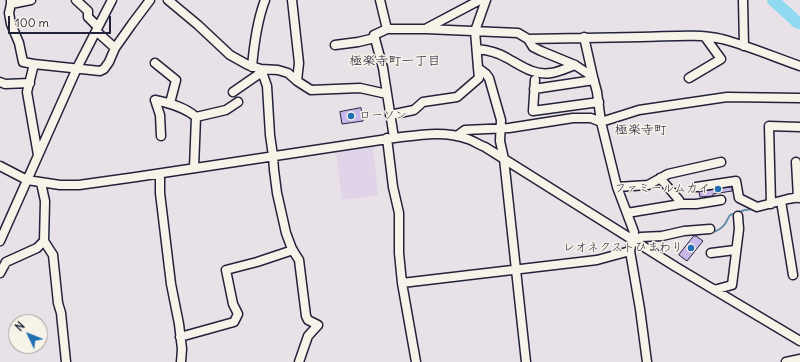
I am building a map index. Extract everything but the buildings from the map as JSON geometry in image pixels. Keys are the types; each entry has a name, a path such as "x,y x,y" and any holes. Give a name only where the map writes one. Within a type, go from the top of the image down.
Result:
{"street":[{"path":"32,0 11,2 9,13 11,24 20,43 23,62 100,71 110,62 115,48 150,0"},
{"path":"76,0 88,11 88,17 115,48"},
{"path":"0,241 77,68 112,0"},
{"path":"168,0 198,25 230,55 248,65 261,69 278,70 288,73 311,90 360,88 387,94"},
{"path":"252,66 255,38 265,0"},
{"path":"292,0 299,63 298,81"},
{"path":"380,0 387,29"},
{"path":"426,29 480,0"},
{"path":"390,115 414,110 422,102 457,97 479,78 475,31 486,0"},
{"path":"743,0 744,46"},
{"path":"416,362 398,253 399,212 393,187 390,115 383,68 374,35 387,29 518,33 528,39 533,47 541,52 575,65 593,79"},
{"path":"528,39 685,35 722,39 800,66"},
{"path":"584,37 617,187 634,232 630,251 647,362"},
{"path":"689,78 721,59 705,37"},
{"path":"334,45 375,38"},
{"path":"477,49 495,52 524,68 539,73 550,74 575,65"},
{"path":"155,63 167,70 176,80 170,103"},
{"path":"34,64 28,92 38,156"},
{"path":"478,68 490,78 501,120 502,128 500,141 504,159 526,362"},
{"path":"233,92 259,74 261,69"},
{"path":"261,69 267,86 274,170 286,233 299,260 306,316 308,320 318,326 308,336 299,362"},
{"path":"593,79 535,84 533,111 598,102"},
{"path":"0,82 5,84 30,84"},
{"path":"457,136 465,130 509,128 573,118 592,118 602,122 639,110 728,97 800,98"},
{"path":"161,136 160,115 155,100 170,103 191,112 196,117 194,168"},
{"path":"196,117 226,112 238,102"},
{"path":"771,204 769,126 800,128"},
{"path":"0,166 28,180 60,186 78,185 160,174 390,138 432,133 457,136 468,139 504,159 714,290 800,341"},
{"path":"617,187 648,185 668,174 721,162"},
{"path":"696,187 736,181 739,198 757,207 771,204 799,197 796,162"},
{"path":"160,174 160,193 171,284 180,337 181,362"},
{"path":"660,178 679,200"},
{"path":"41,183 45,202 44,241 53,255 66,362"},
{"path":"627,213 667,210 681,204 696,207 721,200"},
{"path":"781,201 793,275"},
{"path":"714,290 732,285 738,216"},
{"path":"633,240 672,231 710,229"},
{"path":"0,273 6,262 37,248 44,241"},
{"path":"180,337 234,322 238,314 233,304 226,270 257,262 293,250"},
{"path":"711,253 735,250"},
{"path":"402,283 597,260 630,251"},
{"path":"786,362 800,359"}],"shaded area":[{"path":"373,146 378,195 342,200 336,152"}],"waterway":[{"path":"773,0 800,23"},
{"path":"689,235 704,234 718,230 722,228 730,215 753,209"}],"place":[{"name":"ローソン","path":"351,116"},
{"name":"ファミールムカイ","path":"718,189"},
{"name":"レオネクストひまわり","path":"691,248"}],"district":[{"name":"極楽寺町一丁目","path":"395,61"},
{"name":"極楽寺町","path":"641,130"}]}
